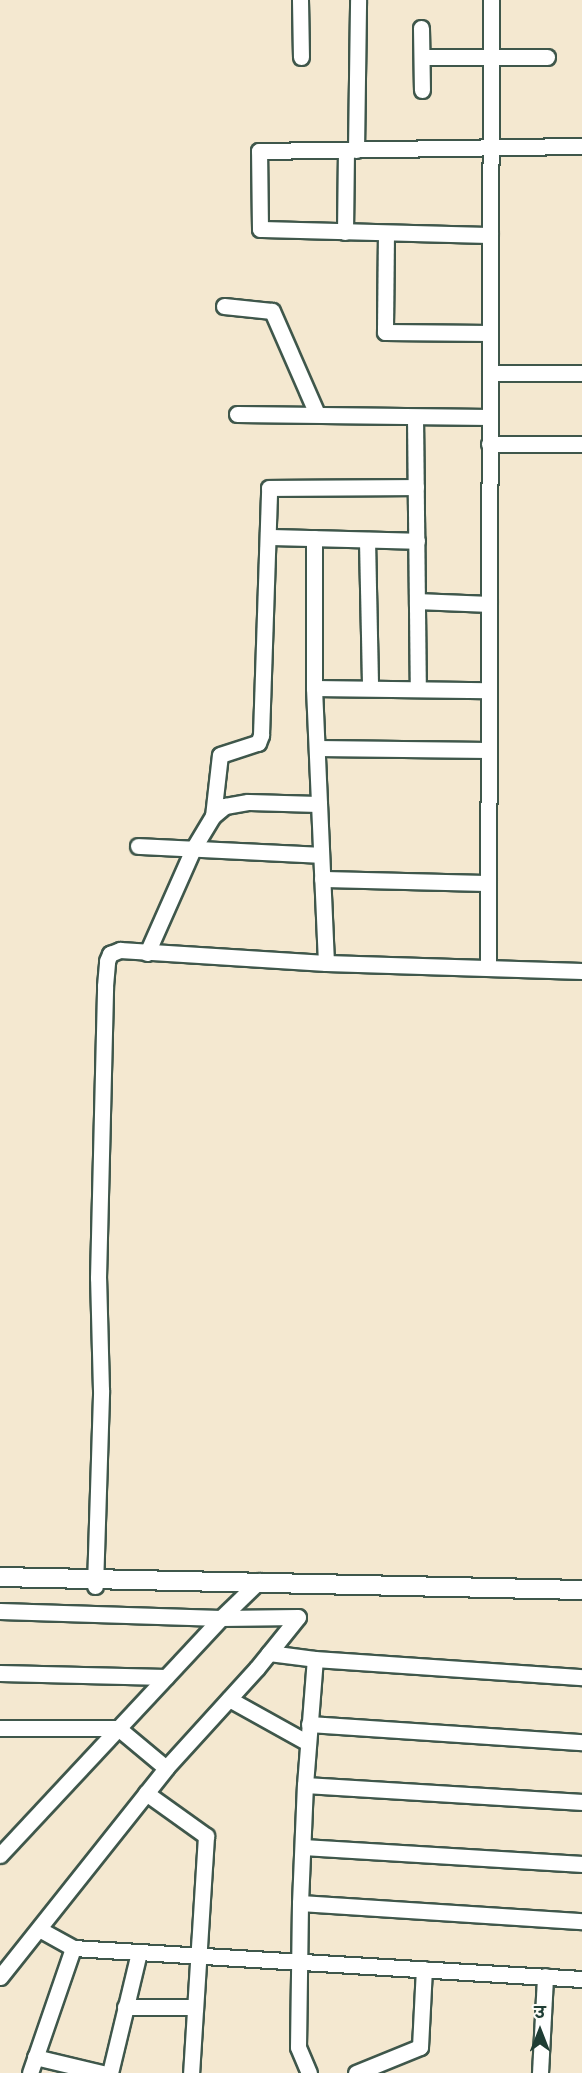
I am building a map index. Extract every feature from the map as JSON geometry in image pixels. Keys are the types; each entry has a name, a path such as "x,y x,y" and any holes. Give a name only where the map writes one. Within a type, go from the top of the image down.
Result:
{"main road":[{"path":"0,1577 95,1583"},
{"path":"0,1584 95,1583 582,1590"},
{"path":"256,1585 582,1596"}],"street":[{"path":"300,0 301,57"},
{"path":"345,232 358,0"},
{"path":"488,967 491,0"},
{"path":"421,28 422,90"},
{"path":"422,57 547,57"},
{"path":"490,235 260,229 259,151 582,146"},
{"path":"386,233 385,332 490,333"},
{"path":"224,306 272,311 317,414"},
{"path":"490,373 582,373"},
{"path":"237,414 489,417"},
{"path":"415,417 418,689"},
{"path":"489,444 582,444"},
{"path":"213,816 220,755 258,743 261,735 269,488 416,487"},
{"path":"269,537 417,541"},
{"path":"314,538 314,688 326,963"},
{"path":"367,540 370,688"},
{"path":"417,601 489,604"},
{"path":"314,688 488,690"},
{"path":"317,748 488,750"},
{"path":"147,953 193,849 213,816 225,806 248,802 319,804"},
{"path":"138,846 321,855"},
{"path":"322,879 488,883"},
{"path":"95,1583 101,1390 98,1278 107,961 110,954 120,950 326,963 582,971"},
{"path":"0,1855 221,1618 256,1585"},
{"path":"0,1611 221,1618 298,1617 229,1699 166,1768 0,1977"},
{"path":"269,1653 315,1659 582,1677"},
{"path":"309,2073 298,2047 299,1960 305,1785 315,1659"},
{"path":"0,1673 166,1677"},
{"path":"229,1699 308,1743"},
{"path":"309,1724 582,1742"},
{"path":"0,1728 118,1728 166,1768"},
{"path":"305,1785 582,1802"},
{"path":"146,1793 206,1836 190,2073"},
{"path":"303,1846 582,1864"},
{"path":"300,1903 582,1921"},
{"path":"39,1929 74,1948 582,1978"},
{"path":"30,2073 74,1948"},
{"path":"110,2073 139,1952"},
{"path":"356,2073 420,2047 424,1969"},
{"path":"540,2073 545,1976"},
{"path":"125,2007 194,2007"},
{"path":"35,2057 102,2073"}]}
